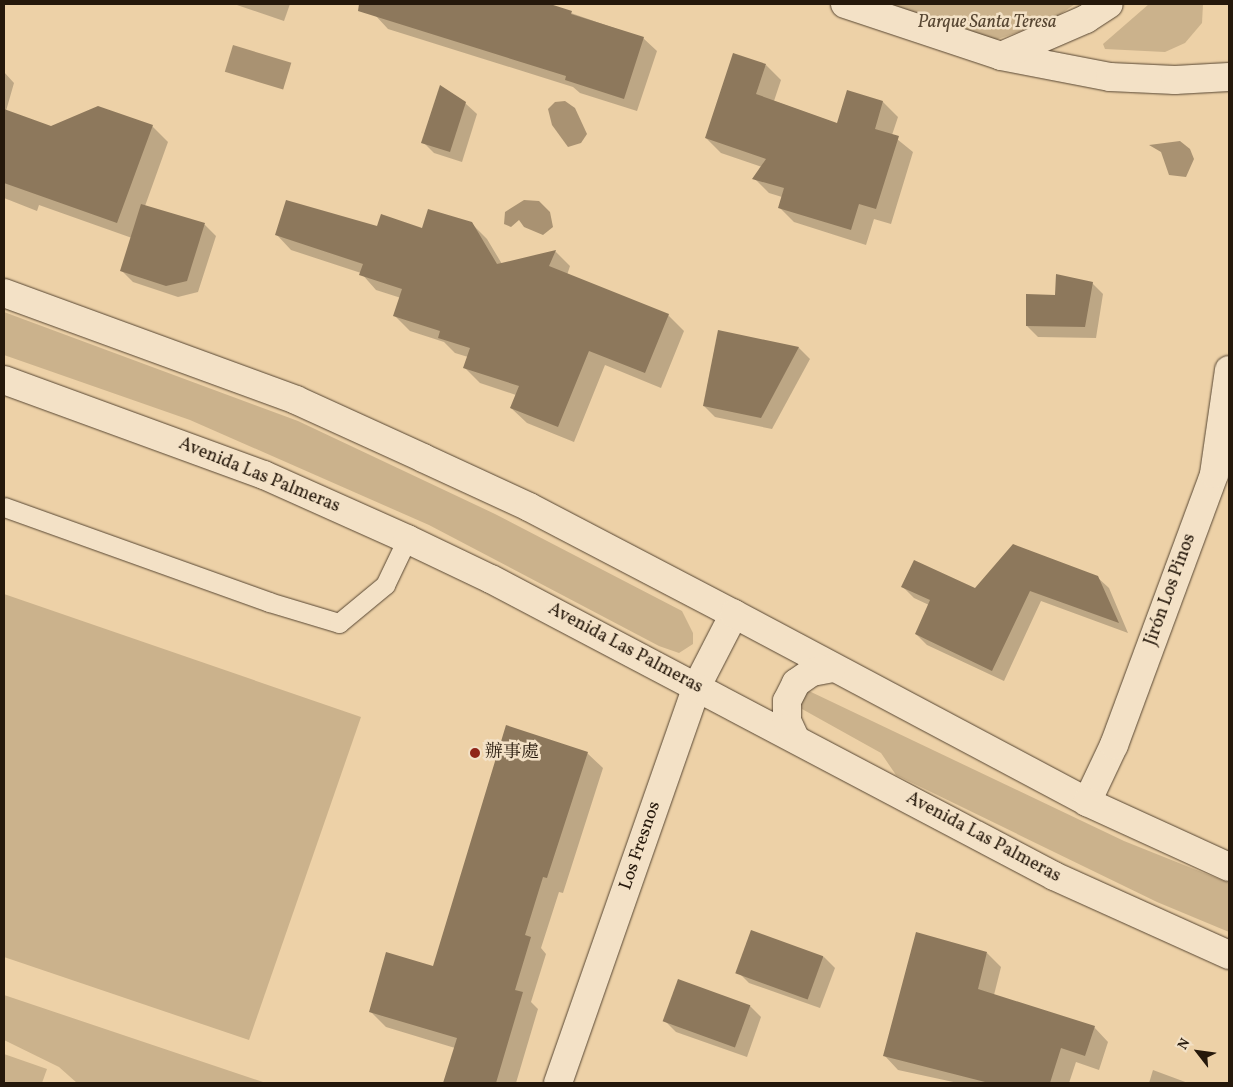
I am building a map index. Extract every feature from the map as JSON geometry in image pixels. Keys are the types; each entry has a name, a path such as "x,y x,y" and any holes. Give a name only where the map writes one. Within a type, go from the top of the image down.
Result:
{"main road":[{"path":"845,4 1001,56 1110,77 1175,80 1229,76"},
{"path":"1001,56 1086,19 1109,4"},
{"path":"4,293 296,400 529,507 1087,802 1229,867"},
{"name":"Jirón Los Pinos","path":"1087,802 1114,745 1214,474 1229,370"},
{"name":"Avenida Las Palmeras","path":"4,380 264,475 407,539 697,686 1054,876 1229,955"},
{"name":"Los Fresnos","path":"558,1083 697,686 734,614"},
{"path":"795,738 787,721 787,701 796,683 812,672 832,668"}],"lane":[{"path":"4,507 269,602 339,623 386,585 407,539"}],"green space":[{"name":"Parque Santa Teresa","path":"871,4 1075,4 1049,22 986,43"},
{"path":"1149,4 1203,4 1202,23 1185,43 1165,52 1105,49 1103,44"},
{"path":"4,312 298,421 495,514 682,611 693,633 693,644 679,653 659,646 429,525 190,420 4,355"},
{"path":"4,594 361,717 249,1040 4,957"},
{"path":"809,691 1124,841 1229,883 1229,932 1157,902 896,775 881,753 802,709 800,698"},
{"path":"4,995 266,1083 77,1083 59,1067 4,1040"},
{"path":"4,1054 47,1069 42,1083 4,1083"}],"shaded area":[{"path":"233,45 291,63 283,90 225,72"},
{"path":"565,101 575,108 587,134 581,143 568,147 552,125 548,109 555,102"},
{"path":"1180,141 1190,149 1194,159 1186,177 1169,175 1161,152 1149,145"},
{"path":"524,200 539,201 550,212 553,227 543,235 524,227 519,220 511,227 504,224 505,212"}],"building":[{"path":"359,4 550,4 572,11 571,14 644,37 624,99 565,80 566,76 358,11"},
{"path":"733,53 766,64 756,94 837,123 847,90 883,101 875,129 899,136 876,209 859,204 851,230 778,208 784,188 752,179 766,159 705,138"},
{"path":"440,85 466,102 450,152 421,143"},
{"path":"98,106 153,125 117,223 4,183 4,109 51,126"},
{"path":"286,200 377,226 381,214 422,228 428,209 472,222 497,264 556,250 549,266 669,314 645,373 589,351 558,427 510,408 519,386 463,368 470,348 438,338 440,331 393,316 402,289 359,275 363,264 275,235"},
{"path":"141,204 205,223 187,281 166,286 120,271"},
{"path":"1056,274 1093,282 1085,327 1026,326 1026,294 1055,295"},
{"path":"718,330 799,347 761,418 703,406"},
{"path":"1013,544 1098,576 1119,623 1030,591 992,671 915,634 930,600 901,587 914,560 975,588"},
{"path":"506,725 588,752 547,878 543,877 525,935 531,937 515,990 523,992 496,1083 443,1083 457,1038 369,1012 386,952 433,966"},
{"path":"751,930 823,956 808,1000 735,973"},
{"path":"916,932 987,952 978,989 1095,1026 1085,1056 1061,1048 1050,1083 989,1083 883,1056"},
{"path":"678,979 750,1005 735,1048 663,1021"}],"place":[{"name":"辦事處","path":"475,753"}]}
